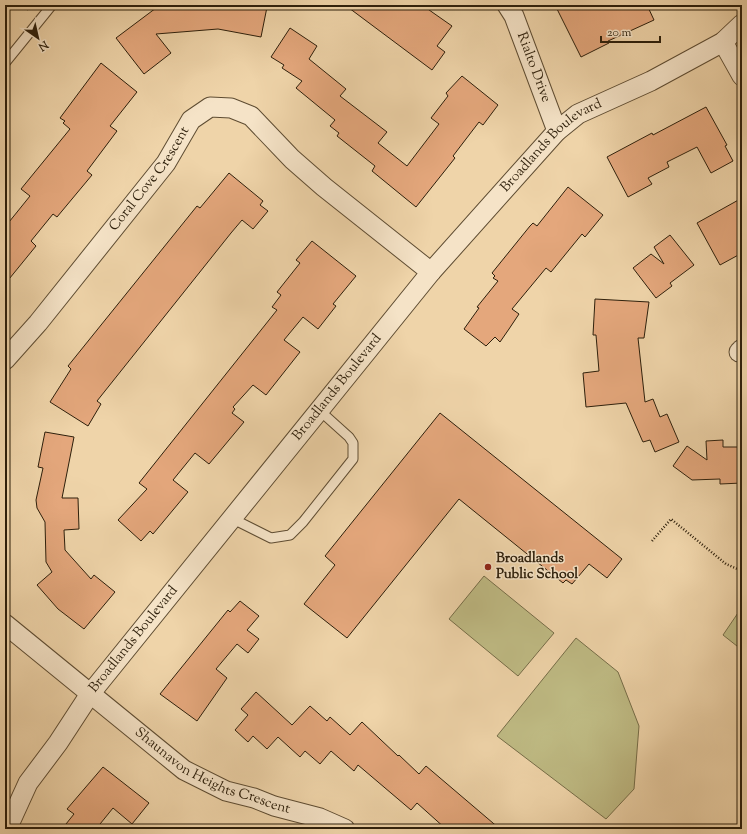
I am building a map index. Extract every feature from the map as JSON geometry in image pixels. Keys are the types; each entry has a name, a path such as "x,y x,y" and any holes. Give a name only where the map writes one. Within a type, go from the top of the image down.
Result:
{"street":[{"name":"Rialto Drive","path":"507,5 514,16 557,131"},
{"name":"Broadlands Boulevard","path":"6,829 28,783 58,743 90,694 431,272 557,131 578,114 651,81 723,42 742,24"},
{"path":"723,42 742,76"},
{"name":"Coral Cove Crescent","path":"5,360 38,322 166,163 190,120 210,107 231,108 250,116 292,159 324,187 431,272"},
{"path":"5,624 90,694"},
{"name":"Shaunavon Heights Crescent","path":"90,694 184,770 201,780 226,792 254,798 274,806 320,818 345,829"}],"lane":[{"path":"5,63 52,5"},
{"path":"231,518 271,538 290,535 303,522 352,459 352,443 349,438 319,410"}],"path":[{"path":"652,541 671,519 726,564 742,571"}],"shaded area":[{"path":"484,576 554,633 518,676 449,619"},
{"path":"742,607 742,650 723,635"},
{"path":"576,638 618,672 639,726 634,789 606,819 497,736"}],"building":[{"path":"160,5 259,5 267,7 261,37 218,29 156,34 171,53 144,74 116,38"},
{"path":"345,5 422,5 452,26 437,46 445,52 432,70"},
{"path":"555,5 647,5 654,20 608,41 609,43 581,57"},
{"path":"290,28 317,46 309,59 346,89 340,96 387,132 378,143 407,166 439,124 431,118 448,96 446,93 462,76 498,105 483,125 479,122 453,156 455,158 416,207 372,171 375,166 337,136 339,133 330,126 335,120 296,88 302,81 282,68 284,65 271,57"},
{"path":"101,63 137,92 110,126 117,131 87,171 92,175 57,217 53,214 31,241 36,246 5,284 5,227 30,196 21,189 70,129 63,123 65,121 60,118"},
{"path":"706,107 727,145 725,146 733,161 711,173 697,147 667,162 669,167 648,178 652,184 628,197 607,157"},
{"path":"229,173 263,201 260,205 268,211 253,229 242,220 231,233 97,401 101,404 88,426 50,402 71,369 68,366 197,206 200,208"},
{"path":"568,187 603,215 585,237 582,234 551,272 546,268 512,309 519,314 500,342 495,337 486,346 464,329 479,308 477,307 498,281 493,278 495,276 492,273 530,226 533,223 537,226"},
{"path":"742,198 742,253 720,265 697,223"},
{"path":"670,235 694,265 670,283 672,286 656,298 633,268 651,254 664,264 654,247"},
{"path":"312,241 356,276 333,304 336,306 318,329 303,317 284,340 300,352 266,395 253,385 233,407 235,409 232,413 244,422 209,464 195,453 173,480 188,492 153,534 150,531 141,541 118,520 147,489 139,483 277,310 272,307 281,295 277,292 300,263 296,260"},
{"path":"595,299 649,302 644,338 638,338 645,402 653,399 660,417 667,414 679,442 655,452 650,440 643,442 626,403 586,407 583,373 599,371 596,335 593,335"},
{"path":"440,413 622,559 607,578 589,564 572,584 566,580 563,583 459,499 347,638 304,604 335,565 325,556"},
{"path":"45,432 74,437 62,498 78,498 79,529 64,530 65,550 91,579 94,575 115,592 84,629 58,609 37,585 52,572 46,562 45,522 37,508 36,500 43,468 38,467"},
{"path":"723,440 723,447 742,447 742,483 720,484 720,479 692,480 673,466 687,446 707,460 706,441"},
{"path":"240,601 259,616 247,630 259,639 248,653 237,644 216,669 227,678 197,721 160,694 228,610 230,612"},
{"path":"256,692 292,725 310,706 327,721 330,717 350,735 362,722 419,774 426,766 500,829 446,829 417,803 411,810 358,765 354,771 331,751 320,764 305,751 300,757 278,737 267,749 253,736 248,742 235,730 248,715 241,709"},
{"path":"103,767 149,803 132,824 113,808 96,829 62,829 74,814 67,809"}],"place":[{"name":"Broadlands Public School","path":"488,567"}]}
